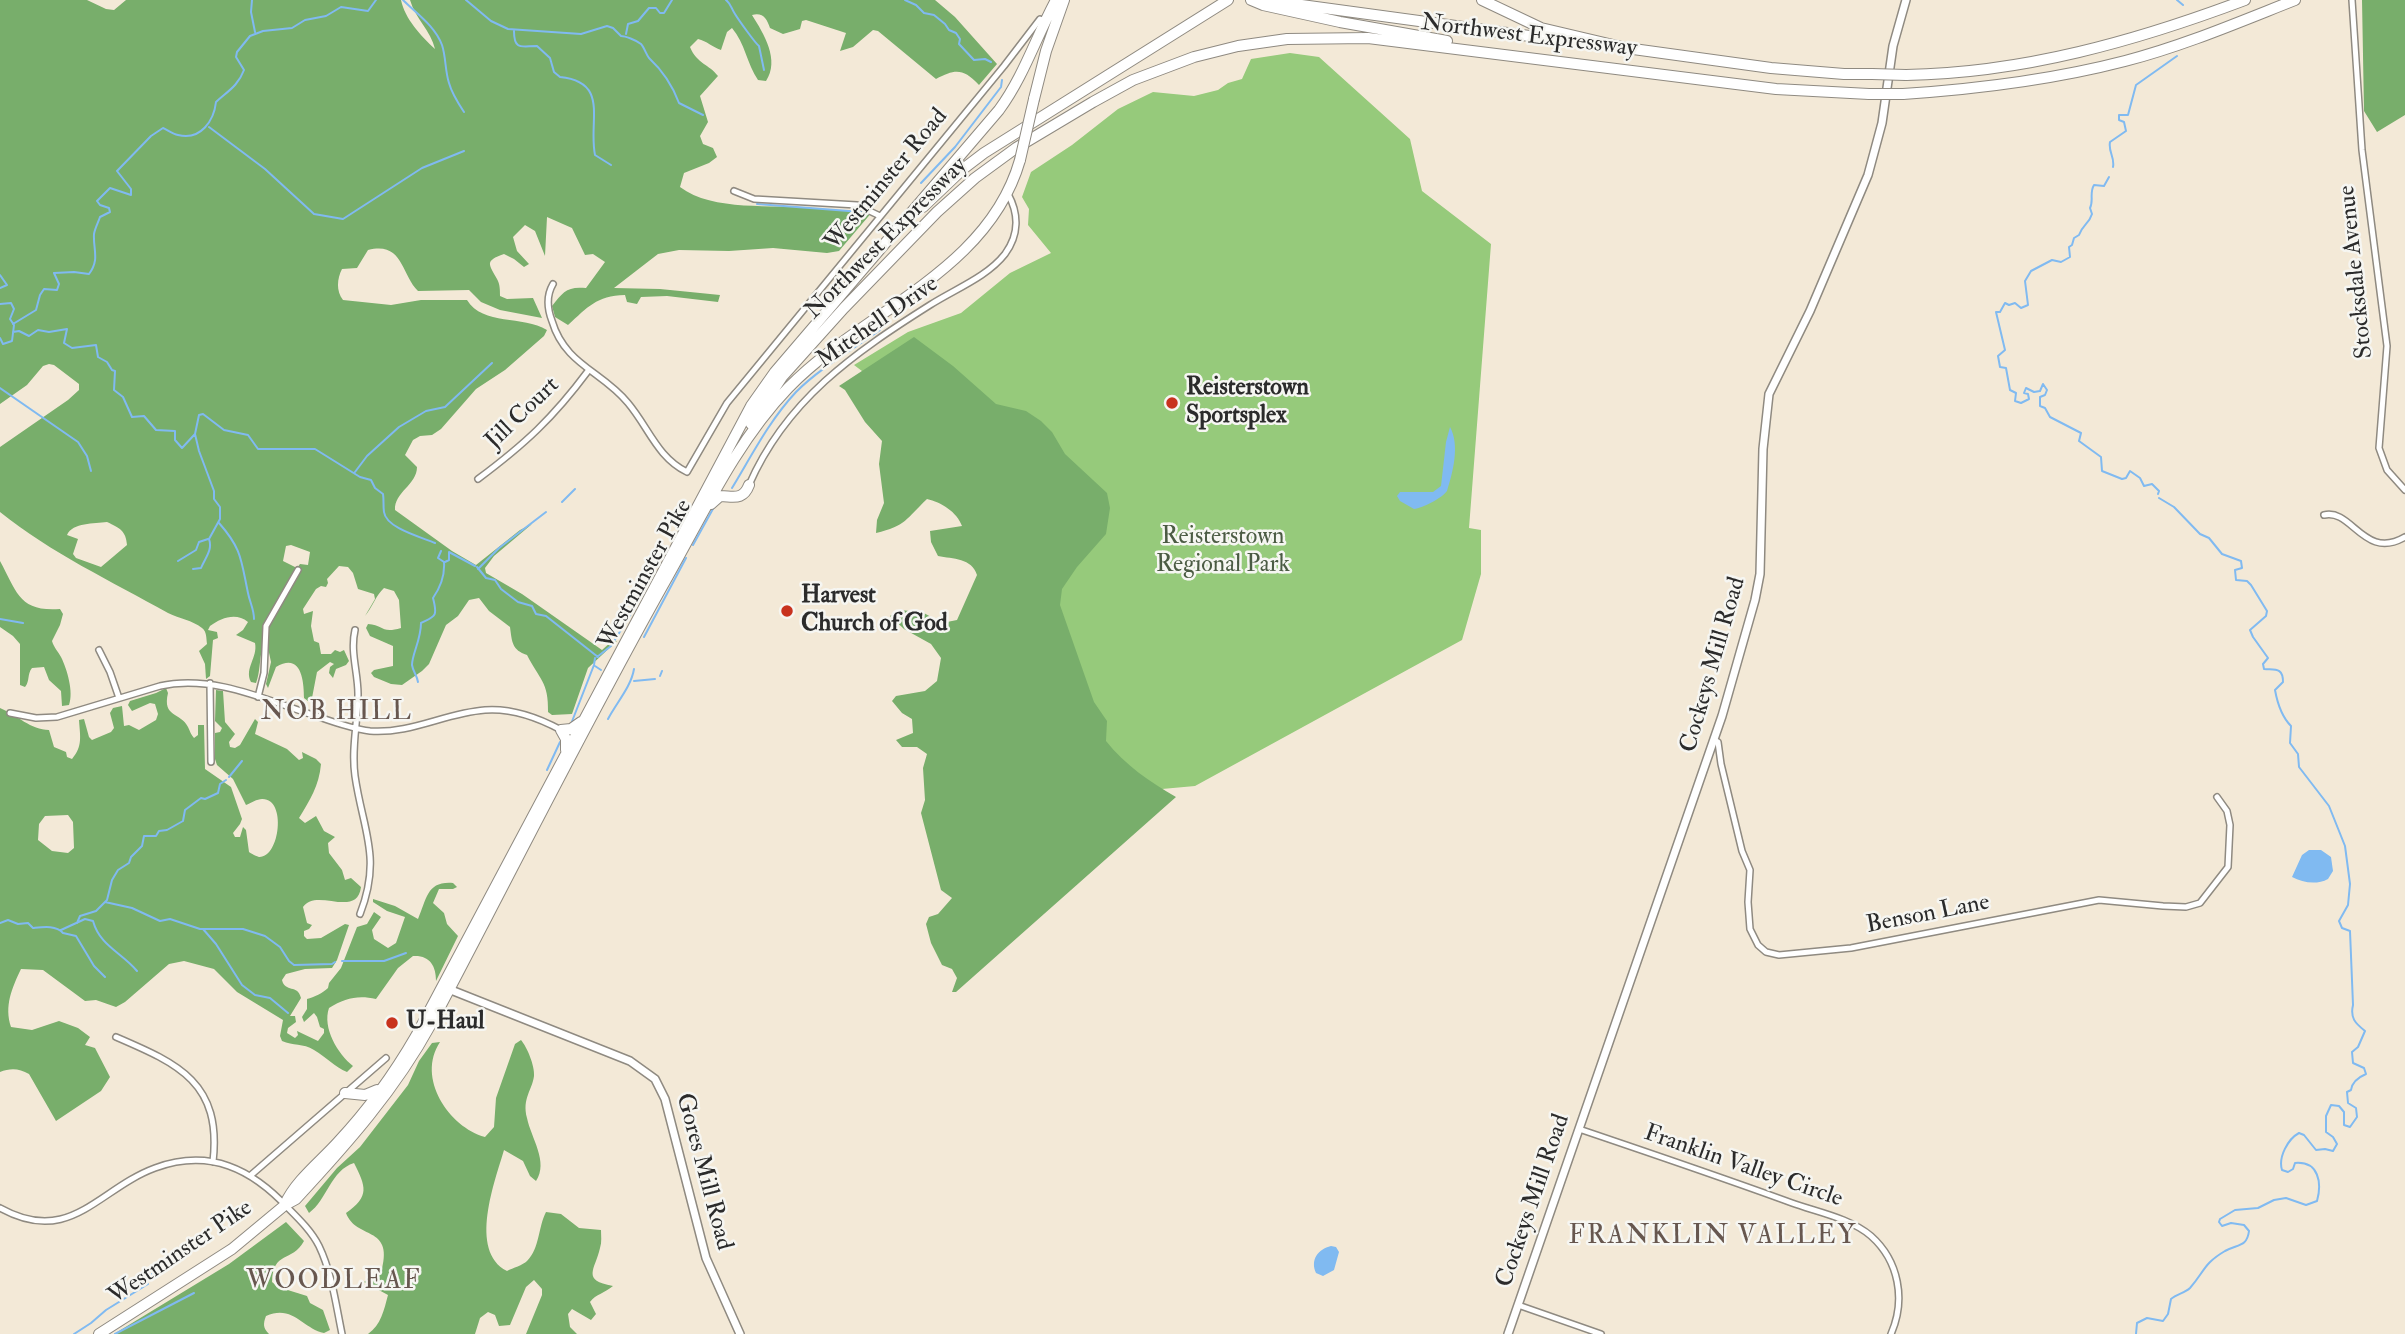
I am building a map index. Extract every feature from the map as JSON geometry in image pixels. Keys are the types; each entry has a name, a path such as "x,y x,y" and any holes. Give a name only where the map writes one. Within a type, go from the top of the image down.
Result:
{"highway":[{"name":"Westminster Pike","path":"99,1334 232,1250 285,1205 296,1199 375,1110 420,1044 582,721 751,406 775,372 999,110 1024,70 1042,20 1054,0"},
{"name":"Westminster Pike","path":"285,1205 291,1191 338,1143 381,1088 446,988 650,608 716,489 754,428 788,388 816,363 970,246 990,222 1008,194 1046,51 1064,0"},
{"name":"Northwest Expressway","path":"837,302 925,205 963,169 1035,120 1228,0"},
{"path":"1251,0 1369,28 1571,63"},
{"path":"1265,0 1626,48"},
{"name":"Northwest Expressway","path":"1482,0 1541,28 1626,48 1771,68 1844,74 1906,75 2002,67 2085,51 2163,30 2245,0"},
{"name":"Northwest Expressway","path":"716,489 759,410 782,377 937,212 975,178 1016,149 1133,80 1167,66 1218,51 1263,42 1314,37 1368,38 1776,89 1903,94 2005,85 2126,61 2209,34 2295,0"},
{"path":"1042,20 1049,27 1046,51"},
{"path":"1024,70 1032,69 1043,62"},
{"path":"1024,70 1032,80 1032,101"},
{"path":"704,512 720,496 739,497 745,494 749,485"},
{"path":"565,754 566,741 561,730 571,729 582,721"},
{"path":"345,1093 365,1095 381,1088"}],"street":[{"name":"Cockeys Mill Road","path":"1508,1334 1714,740 1755,600 1760,574 1762,477 1769,394 1810,311 1868,175 1882,123 1893,46 1906,0"},
{"name":"Stocksdale Avenue","path":"2352,0 2362,149 2387,346 2379,448 2390,475 2405,490"},
{"name":"Westminster Road","path":"588,371 620,394 635,411 664,456 676,467 687,472 727,403 1042,20"},
{"path":"1009,60 1024,70"},
{"path":"734,191 754,199 857,205 880,216"},
{"name":"Mitchell Drive","path":"749,485 776,434 798,406 826,380 880,338 995,264 1009,247 1015,231 1016,215 1008,194"},
{"path":"553,284 549,291 548,304 553,326 564,347 588,371"},
{"name":"Jill Court","path":"478,479 539,430 566,401 588,371"},
{"path":"2324,515 2335,514 2376,542 2388,544 2405,537"},
{"path":"258,698 264,673 265,626 298,569"},
{"path":"355,630 352,644 358,685 354,765 370,841 372,864 368,890 360,914"},
{"path":"99,650 119,698"},
{"path":"10,713 36,718 57,717 173,683 210,683 355,728 405,730 469,712 495,710 524,714 561,730"},
{"path":"210,683 211,762"},
{"name":"Benson Lane","path":"1714,740 1718,742 1742,851 1750,870 1750,929 1758,945 1772,955 1851,948 2099,900 2139,905 2196,905 2205,898 2228,867 2230,825 2227,811 2217,797"},
{"name":"Gores Mill Road","path":"446,988 630,1061 655,1079 665,1099 706,1258 740,1334"},
{"path":"116,1037 175,1064 191,1079 204,1097 213,1122 213,1162"},
{"path":"251,1175 386,1058"},
{"name":"Franklin Valley Circle","path":"1579,1129 1772,1195 1864,1231 1877,1242 1887,1256 1898,1283 1896,1322 1891,1334"},
{"path":"0,1208 30,1219 60,1219 91,1208 137,1177 158,1167 188,1161 213,1162 235,1168 265,1185 306,1228 320,1248 342,1334"},
{"path":"1518,1305 1601,1334"}],"green space":[{"path":"0,0 87,0 114,10 126,0 401,0 419,33 435,49 410,0 935,0 955,17 997,64 979,85 968,75 959,72 948,73 936,79 878,31 873,30 853,47 840,51 846,33 806,20 802,21 800,29 783,34 770,28 762,15 756,14 752,15 771,56 770,73 766,81 758,80 732,28 727,32 721,50 698,39 690,47 693,53 718,76 700,96 708,122 700,136 703,144 713,148 717,157 684,173 680,187 694,195 726,204 873,211 839,251 827,253 773,248 679,250 658,254 614,288 720,295 718,302 667,296 641,297 637,304 627,302 625,295 615,296 599,300 568,325 555,317 552,306 566,291 586,288 605,262 593,254 585,255 572,228 547,217 545,256 535,231 525,225 513,237 517,251 529,264 524,267 504,254 493,259 490,264 499,283 500,296 507,299 533,298 542,318 500,310 481,302 469,290 418,291 395,255 380,248 368,250 357,268 342,269 338,285 343,300 391,305 421,300 467,300 483,314 537,325 547,330 544,336 505,370 476,389 441,429 432,435 413,440 405,455 417,467 416,473 398,498 395,510 476,565 520,530 532,524 494,556 485,568 486,573 522,594 602,650 611,642 617,641 588,668 572,714 552,715 548,712 545,687 527,655 518,651 514,645 510,627 489,611 479,598 469,600 458,616 446,625 429,664 422,671 402,685 374,677 371,673 374,670 393,666 393,646 370,636 366,628 368,624 386,630 401,628 399,600 394,591 384,588 365,616 375,599 374,594 358,589 353,573 348,567 339,566 327,579 326,587 316,589 303,609 304,614 313,611 311,626 314,641 319,643 321,654 344,650 349,661 336,669 333,678 329,673 334,664 330,662 317,672 312,698 308,701 304,698 302,676 296,665 291,663 276,667 268,688 266,684 271,662 268,648 264,646 256,683 251,682 249,672 255,643 236,635 248,622 239,617 224,619 210,626 208,630 217,632 218,638 213,640 210,676 206,679 205,664 199,651 207,644 206,633 202,628 168,613 82,566 40,541 0,512 0,447 68,400 79,390 79,384 49,364 43,366 27,385 0,404","holes":["107,522 122,530 127,545 101,567 76,558 73,554 78,539 67,535 70,531 84,524","291,545 310,552 308,565 300,564 297,568 283,561 286,546"]},
{"path":"2362,0 2405,0 2405,115 2377,132 2364,111"},
{"name":"Reisterstown Regional Park","path":"1290,53 1319,57 1410,139 1422,191 1491,244 1469,528 1481,530 1481,574 1462,640 1195,786 1151,790 1013,698 1034,501 854,365 908,332 961,313 1010,273 1051,253 1028,225 1029,209 1022,197 1031,172 1072,145 1118,109 1153,92 1194,96 1218,90 1228,83 1242,79 1251,59"},
{"path":"914,337 953,366 996,404 1026,411 1041,421 1052,432 1065,454 1107,493 1110,508 1106,534 1062,589 1060,605 1094,702 1107,721 1106,741 1138,772 1176,797 956,992 952,992 957,978 952,969 942,965 931,943 926,924 929,917 938,914 952,898 941,890 921,813 925,800 923,768 927,754 917,747 902,747 896,740 913,733 912,719 902,713 892,701 896,696 925,691 937,681 941,658 931,644 904,629 890,616 899,610 922,612 942,623 957,620 977,575 975,569 966,562 938,556 931,542 930,531 962,526 948,508 938,503 927,499 900,524 876,533 877,520 884,503 879,464 882,441 865,422 845,390 839,386"},
{"path":"0,561 21,598 36,607 60,609 63,614 52,641 67,674 71,694 69,705 62,706 61,691 49,680 44,667 32,668 25,687 20,685 20,644 0,627"},
{"path":"166,688 170,711 185,722 194,738 198,735 198,725 204,725 205,769 231,787 242,819 233,833 235,837 240,837 243,827 246,830 249,852 259,857 266,855 272,848 276,839 278,817 270,801 260,799 246,805 233,779 217,765 215,733 222,728 215,721 216,690 223,691 225,722 235,734 229,742 230,747 240,745 255,719 258,722 255,734 287,749 299,760 303,758 302,752 321,764 316,786 299,818 305,823 316,816 324,831 335,837 328,843 329,853 342,870 345,880 351,878 361,887 358,896 352,901 317,900 303,907 307,923 312,925 304,931 307,939 321,938 345,924 349,925 332,968 305,969 286,974 282,980 286,986 297,991 301,998 290,1016 295,1016 296,1022 288,1028 287,1033 295,1038 297,1031 318,1041 324,1033 314,1013 304,1022 302,1017 307,1009 307,999 328,988 341,968 357,927 367,924 374,912 381,917 372,930 374,939 388,948 396,943 405,917 387,911 373,902 373,899 395,906 418,919 429,892 438,885 453,883 457,887 439,889 433,903 444,913 447,924 458,936 436,981 431,962 424,957 413,956 398,968 376,999 352,998 329,1008 328,1024 333,1040 353,1066 347,1072 310,1048 282,1041 280,1036 283,1020 237,992 214,969 184,961 169,964 116,1007 96,1000 85,1001 43,970 21,969 9,1004 11,1027 32,1030 59,1021 78,1028 90,1037 85,1045 95,1048 110,1077 101,1091 56,1121 29,1074 14,1069 0,1072 0,708 30,725 49,730 54,747 66,752 67,757 72,759 79,745 79,720 84,719 92,740 111,732 114,728 110,713 113,708 122,706 124,726 129,725 139,730 156,720 158,714 155,704 150,703 132,711 128,705 130,701","holes":["68,815 73,822 74,848 68,853 52,851 38,840 39,824 45,816"]},
{"path":"521,1040 534,1072 526,1100 526,1111 540,1158 540,1174 536,1181 530,1176 523,1161 504,1150 488,1215 489,1248 495,1261 507,1271 520,1265 527,1261 537,1244 546,1212 561,1214 579,1228 601,1230 601,1244 593,1273 597,1281 613,1286 590,1302 596,1314 591,1320 572,1309 568,1314 570,1327 577,1334 526,1334 542,1295 542,1289 534,1280 526,1287 510,1325 499,1326 495,1315 488,1312 480,1318 475,1334 368,1334 379,1322 388,1295 364,1282 382,1269 382,1245 378,1239 357,1227 346,1213 359,1201 364,1191 354,1163 334,1178 309,1213 305,1206 337,1168 360,1147 408,1085 419,1061 432,1043 440,1042 432,1071 440,1099 459,1123 485,1137 494,1127 496,1098 515,1044"},
{"path":"286,1222 304,1241 294,1252 279,1261 273,1272 272,1282 278,1287 307,1296 310,1303 323,1310 330,1330 324,1333 317,1331 291,1315 275,1313 265,1319 265,1328 269,1334 114,1334 229,1264"}],"water":[{"path":"1450,427 1455,450 1447,491 1432,502 1414,509 1400,501 1397,496 1400,492 1433,492 1441,486"},
{"path":"2309,850 2321,850 2331,857 2333,871 2328,879 2310,882 2292,877 2302,855"},
{"path":"1331,1246 1336,1247 1339,1252 1334,1270 1323,1276 1316,1273 1315,1260 1319,1252"}],"waterway":[{"path":"252,0 251,12 255,32"},
{"path":"13,324 36,310 44,289 57,290 59,284 54,273 89,274 95,259 95,230 100,217 110,212 109,208 97,201 110,188 131,195 131,189 117,171 151,136 163,128 186,136 205,128 216,102 242,76 244,70 236,57 250,36 263,31 292,28 305,20 326,16 341,7 368,11 376,0"},
{"path":"403,0 439,38 450,87 464,112"},
{"path":"466,0 491,21 508,29 581,34 607,26 613,28 621,36 641,44 649,58 667,78 679,103 703,115"},
{"path":"626,34 628,24 638,21 649,8 656,8 660,13 664,13 672,0"},
{"path":"726,0 759,46 764,70"},
{"path":"905,0 924,13 934,15 949,30 956,33 960,39 959,44 974,60 985,59 991,62"},
{"path":"2177,0 2183,5"},
{"path":"514,31 517,45 537,46 550,58 554,72 586,87 594,105 595,155 611,165"},
{"path":"2113,167 2110,142 2126,131 2119,115 2128,115 2136,85 2177,56"},
{"path":"921,183 955,147 1001,87 1002,80"},
{"path":"209,127 265,169 314,214 343,219 422,168 464,151"},
{"path":"2109,177 2104,186 2094,185 2090,208 2092,214 2069,247 2070,257 2061,262 2052,260 2031,271 2025,281 2028,305 2021,308 2015,303 2005,303 2000,312 1996,312 2005,350 1998,356 2000,367 2006,368 2010,390 2016,393 2015,401 2021,403 2029,399 2028,394 2024,393 2026,388 2034,392 2040,391 2043,384 2047,390 2045,395 2040,397 2040,406 2045,408 2050,417 2081,433 2079,441 2101,457 2102,471 2122,479 2126,478 2130,471 2140,478 2144,486 2152,484 2159,491 2158,494"},
{"path":"757,204 862,212"},
{"path":"0,275 7,285 0,288"},
{"path":"0,304 11,303 14,309 10,319 14,325 12,341 3,344 0,338"},
{"path":"13,332 19,331 29,336 38,330 49,332 67,329 64,343 72,348 96,345 98,357 115,371 114,390 123,397 132,417 144,416 156,430 175,431 175,440 182,448 195,434 199,415 203,414 224,430 248,435 258,449 315,449 360,477 371,480 375,488 383,494 384,512 391,523 435,543"},
{"path":"732,488 769,426 796,392 826,367 880,330"},
{"path":"355,472 367,456 399,427 426,411 445,407 492,363"},
{"path":"0,388 78,442 87,456 91,471"},
{"path":"193,569 201,568 209,550 209,539 220,519 220,507 214,499 214,491 195,434"},
{"path":"562,502 575,489"},
{"path":"2136,1334 2137,1323 2147,1318 2163,1321 2168,1314 2171,1299 2190,1288 2212,1260 2246,1240 2249,1231 2244,1225 2231,1223 2222,1226 2220,1219 2235,1210 2258,1208 2274,1200 2286,1198 2306,1205 2317,1201 2319,1181 2314,1169 2303,1163 2295,1163 2293,1169 2288,1172 2282,1170 2283,1154 2291,1139 2299,1133 2304,1135 2316,1150 2333,1151 2337,1144 2326,1132 2326,1116 2331,1105 2339,1106 2344,1112 2344,1125 2350,1127 2357,1117 2356,1108 2348,1103 2347,1092 2356,1080 2366,1074 2364,1068 2353,1063 2352,1052 2358,1047 2365,1031 2353,1017 2350,931 2342,928 2339,921 2348,905 2350,884 2345,846 2329,806 2299,767 2298,754 2290,743 2291,726 2283,714 2275,690 2283,682 2282,674 2278,670 2264,669 2263,664 2268,658 2250,630 2266,616 2267,611 2251,585 2247,581 2236,580 2235,570 2242,568 2241,561 2222,554 2209,538 2200,534 2174,507 2159,498"},
{"path":"693,545 714,507"},
{"path":"478,569 499,548 546,512"},
{"path":"219,523 240,555 254,619"},
{"path":"178,561 196,550 199,542 208,539"},
{"path":"418,682 412,661 421,623 435,612 433,598 444,572 444,562 438,558 441,551"},
{"path":"445,562 449,560 449,552 475,566"},
{"path":"644,637 686,558"},
{"path":"477,567 486,578 495,580 501,589 518,602 532,606 536,614 546,616 598,657"},
{"path":"597,657 611,646 634,609"},
{"path":"0,619 23,623"},
{"path":"571,724 595,658"},
{"path":"595,666 601,670"},
{"path":"608,719 627,688 634,669"},
{"path":"660,676 662,671"},
{"path":"634,681 655,679"},
{"path":"547,770 560,742"},
{"path":"229,777 242,761"},
{"path":"77,923 80,916 96,911 107,900 112,880 118,870 129,863 142,846 144,836 156,836 159,831 167,830 183,821 185,810 201,798 218,793 220,784 226,780"},
{"path":"105,902 132,908 160,921 170,919 200,929 243,929 265,936 280,947 294,965 335,962"},
{"path":"61,930 85,919 93,921 106,943 137,971"},
{"path":"0,923 8,920 18,924 28,923 33,928 53,928 76,936 94,966 105,977"},
{"path":"203,929 242,985 255,995 270,998 288,1013"},
{"path":"342,961 384,961 406,953"},
{"path":"168,1262 181,1253"},
{"path":"149,1278 152,1274"},
{"path":"74,1334 148,1284"},
{"path":"115,1334 194,1293"}],"place":[{"name":"Reisterstown Sportsplex","path":"1172,403"},
{"name":"Harvest Church of God","path":"787,611"},
{"name":"U-Haul","path":"392,1023"}],"district":[{"name":"NOB HILL","path":"337,713"},
{"name":"FRANKLIN VALLEY","path":"1713,1237"},
{"name":"WOODLEAF","path":"334,1282"}]}
